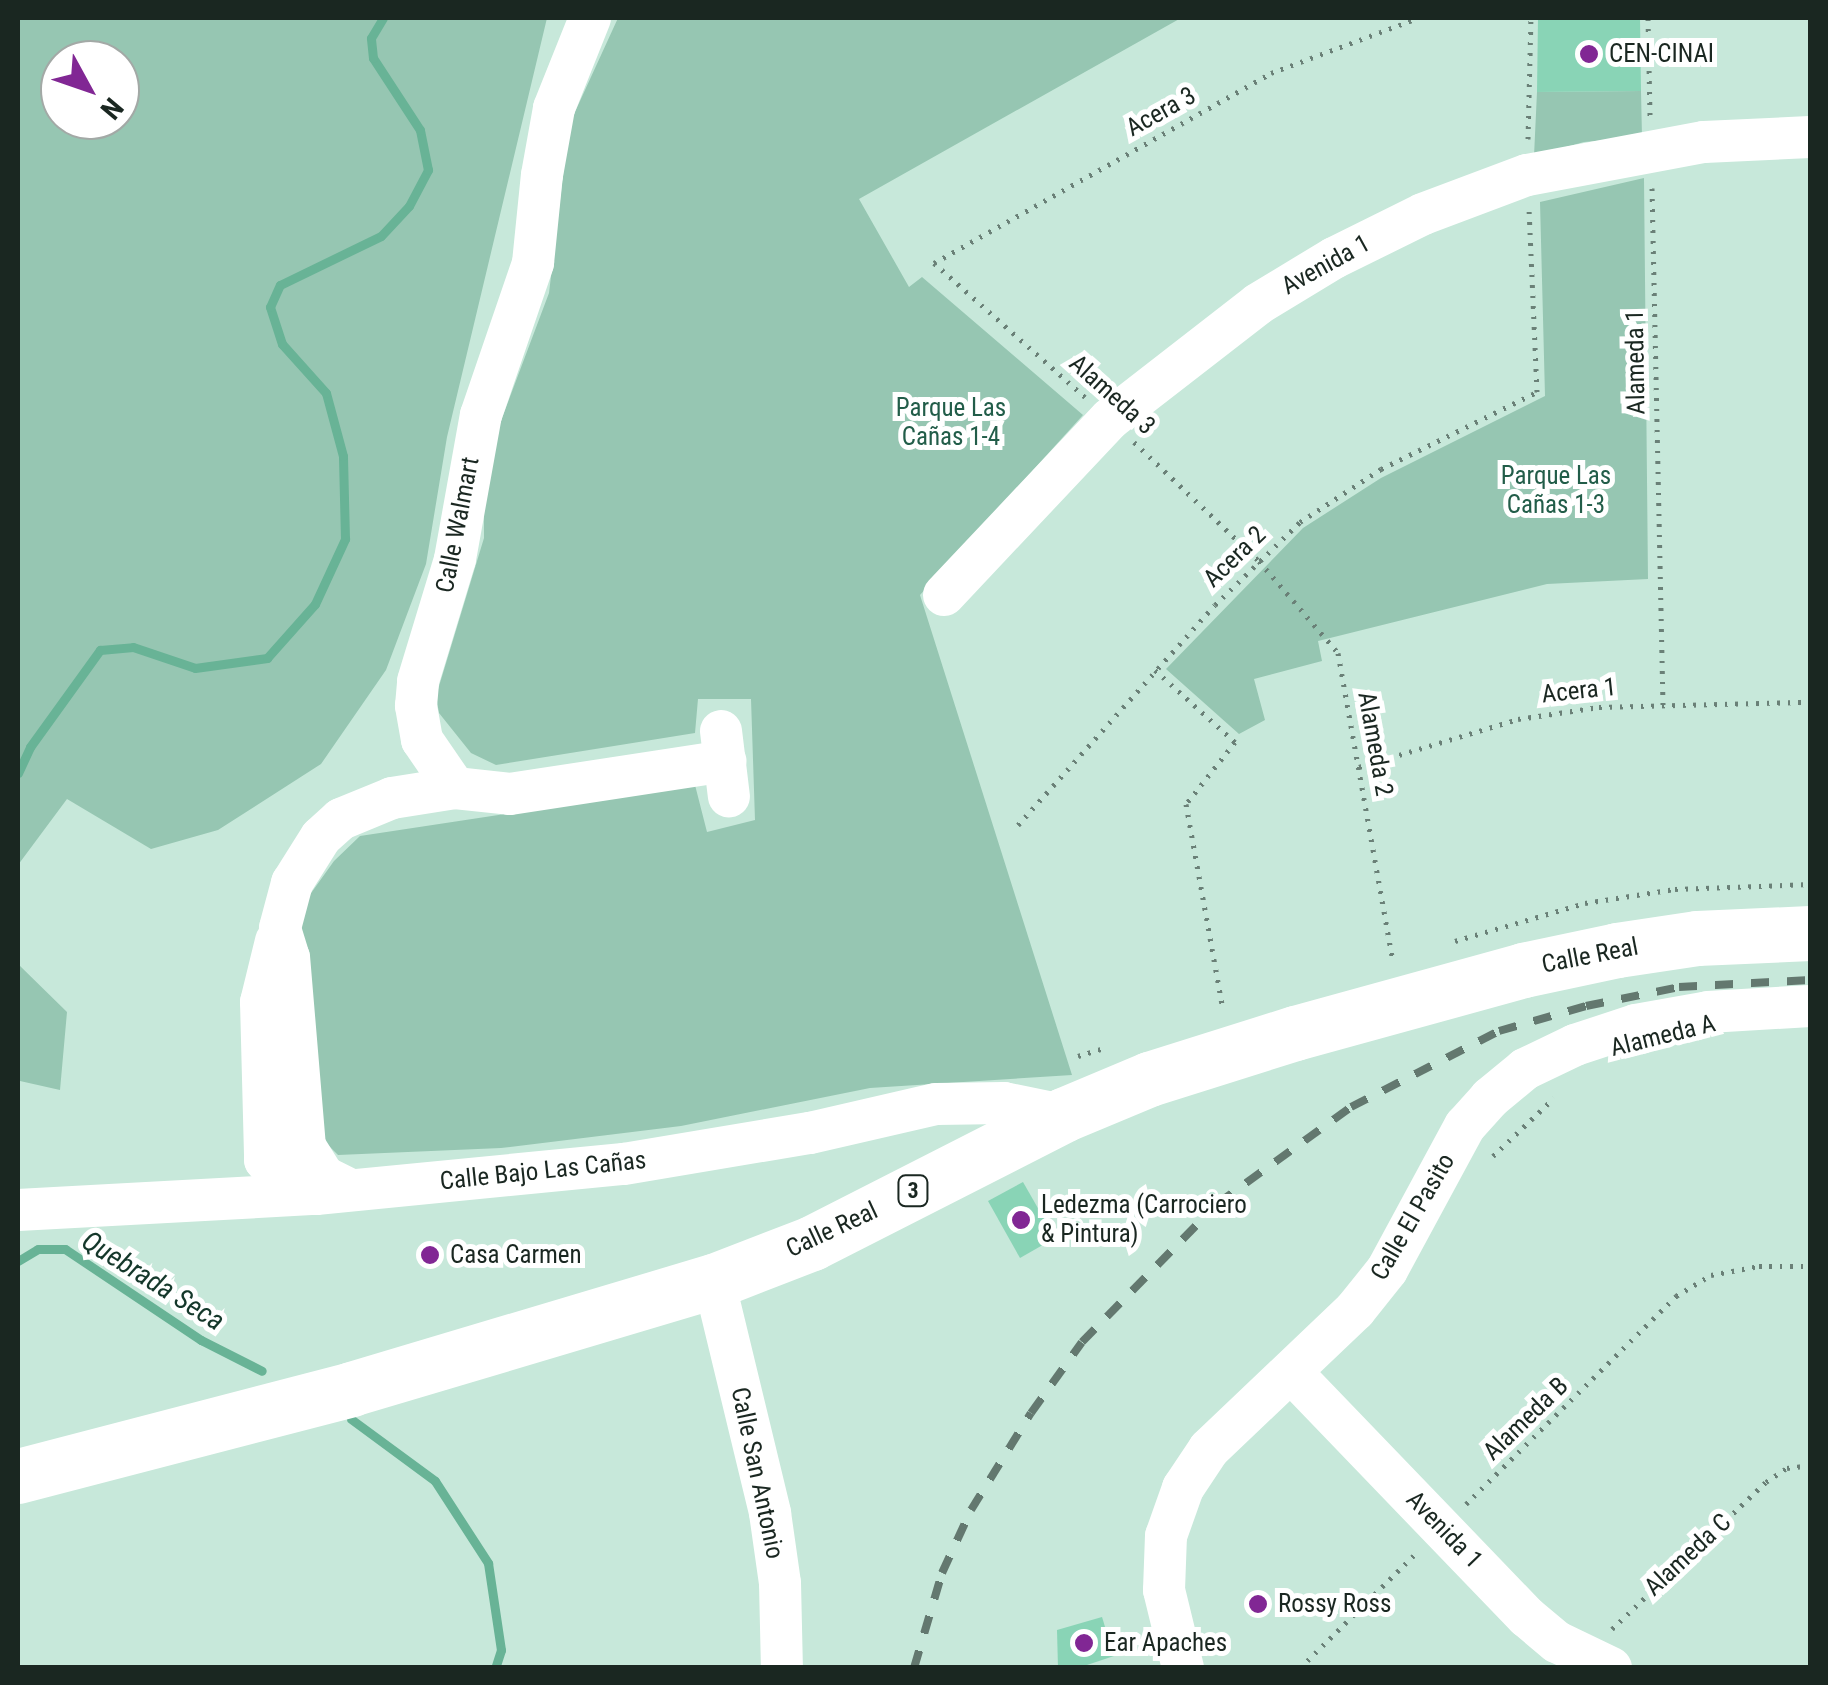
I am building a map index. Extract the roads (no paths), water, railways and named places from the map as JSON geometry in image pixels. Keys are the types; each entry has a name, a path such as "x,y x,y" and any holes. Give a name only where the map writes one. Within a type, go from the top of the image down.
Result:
{"main road":[{"name":"Calle Real","path":"18,1476 352,1389 714,1281 812,1243 1063,1116 1150,1079 1408,1000 1523,970 1697,938 1810,933"}],"street":[{"name":"Calle Walmart","path":"455,788 422,740 416,706 418,680 455,559 481,415 533,264 554,108 590,18"},
{"name":"Avenida 1","path":"944,595 1110,420 1258,304 1334,258 1422,214 1528,175 1704,142 1810,138"},
{"path":"333,1191 305,1146 289,958 280,928 292,883 306,857 341,819 392,798 455,788 510,794 725,763"},
{"name":"Calle El Pasito","path":"1183,1668 1164,1590 1166,1536 1183,1488 1209,1450 1356,1310 1388,1270 1465,1126 1526,1070 1575,1045 1636,1025 1708,1012 1810,1006"},
{"name":"Calle Bajo Las Cañas","path":"18,1210 333,1191 624,1164 722,1150 936,1104 1004,1103 1063,1116"},
{"name":"Calle San Antonio","path":"714,1281 770,1514 780,1583 782,1668"},
{"name":"Avenida 1","path":"1292,1372 1528,1617 1594,1665"}],"waterway":[{"path":"18,773 30,747 100,650 133,647 195,668 267,658 315,604 345,539 343,456 326,393 282,344 270,307 280,285 381,236 409,206 428,170 420,130 373,58 371,38 383,18"},
{"name":"Quebrada Seca","path":"18,1261 38,1249 65,1249 201,1340 262,1371"},
{"name":"Quebrada Seca","path":"351,1419 435,1481 488,1563 501,1650 495,1668"}],"railway":[{"path":"914,1668 942,1573 971,1510 1031,1413 1082,1342 1217,1204 1351,1107 1499,1031 1586,1006 1679,987 1810,980"}],"place":[{"name":"CEN-CINAI","path":"1589,54"},
{"name":"Ledezma (Carrociero & Pintura)","path":"1021,1220"},
{"name":"Casa Carmen","path":"430,1255"},
{"name":"Rossy Ross","path":"1258,1604"},
{"name":"Ear Apaches","path":"1084,1643"}],"park label":[{"name":"Parque Las Cañas 1-4","path":"951,424"},
{"name":"Parque Las Cañas 1-3","path":"1556,492"}]}
